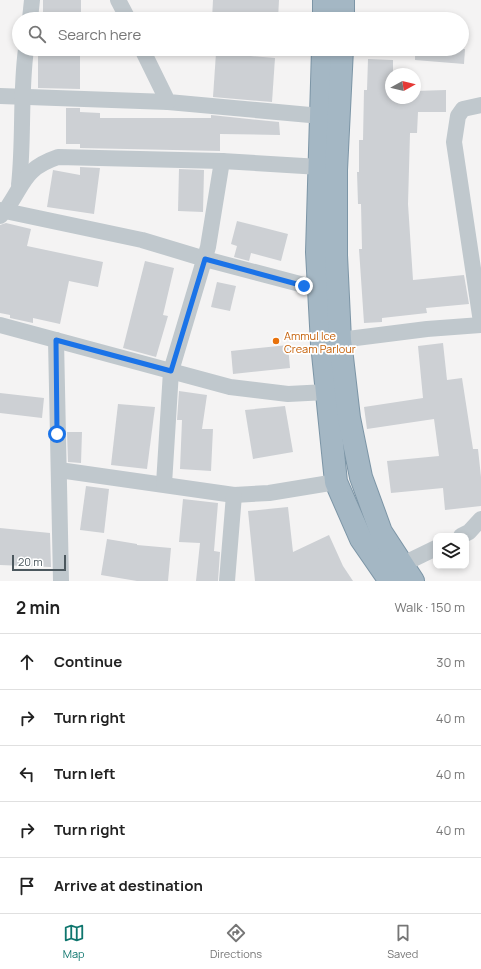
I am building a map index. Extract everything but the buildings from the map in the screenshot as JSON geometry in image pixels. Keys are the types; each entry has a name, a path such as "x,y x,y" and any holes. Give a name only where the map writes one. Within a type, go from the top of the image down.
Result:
{"highway":[{"path":"324,0 324,12"},
{"path":"343,12 344,0"},
{"path":"323,56 317,252 322,344 336,482 361,539 401,576"},
{"path":"342,56 336,170 336,255 340,340 349,418 361,477 380,532 401,576"}],"street":[{"path":"31,12 32,0"},
{"path":"118,0 124,12"},
{"path":"19,189 23,140 22,76 25,56"},
{"path":"145,56 168,102"},
{"path":"0,96 168,102 321,116"},
{"path":"340,340 481,324 454,142 458,116 463,109 481,105"},
{"path":"319,289 205,259 142,240 2,212 19,189 30,170 41,163 58,157 222,161 320,167"},
{"path":"164,484 171,371 208,247 222,161"},
{"path":"0,325 230,387 272,393 326,392"},
{"path":"56,340 61,581"},
{"path":"59,470 234,495 269,493 336,482"},
{"path":"227,581 234,495"},
{"path":"467,533 481,519"},
{"path":"401,576 433,550"}],"place":[{"name":"Ammul Ice Cream Parlour","path":"276,341"}],"route":[{"path":"57,434 56,340 171,371 205,259 304,286"}]}
